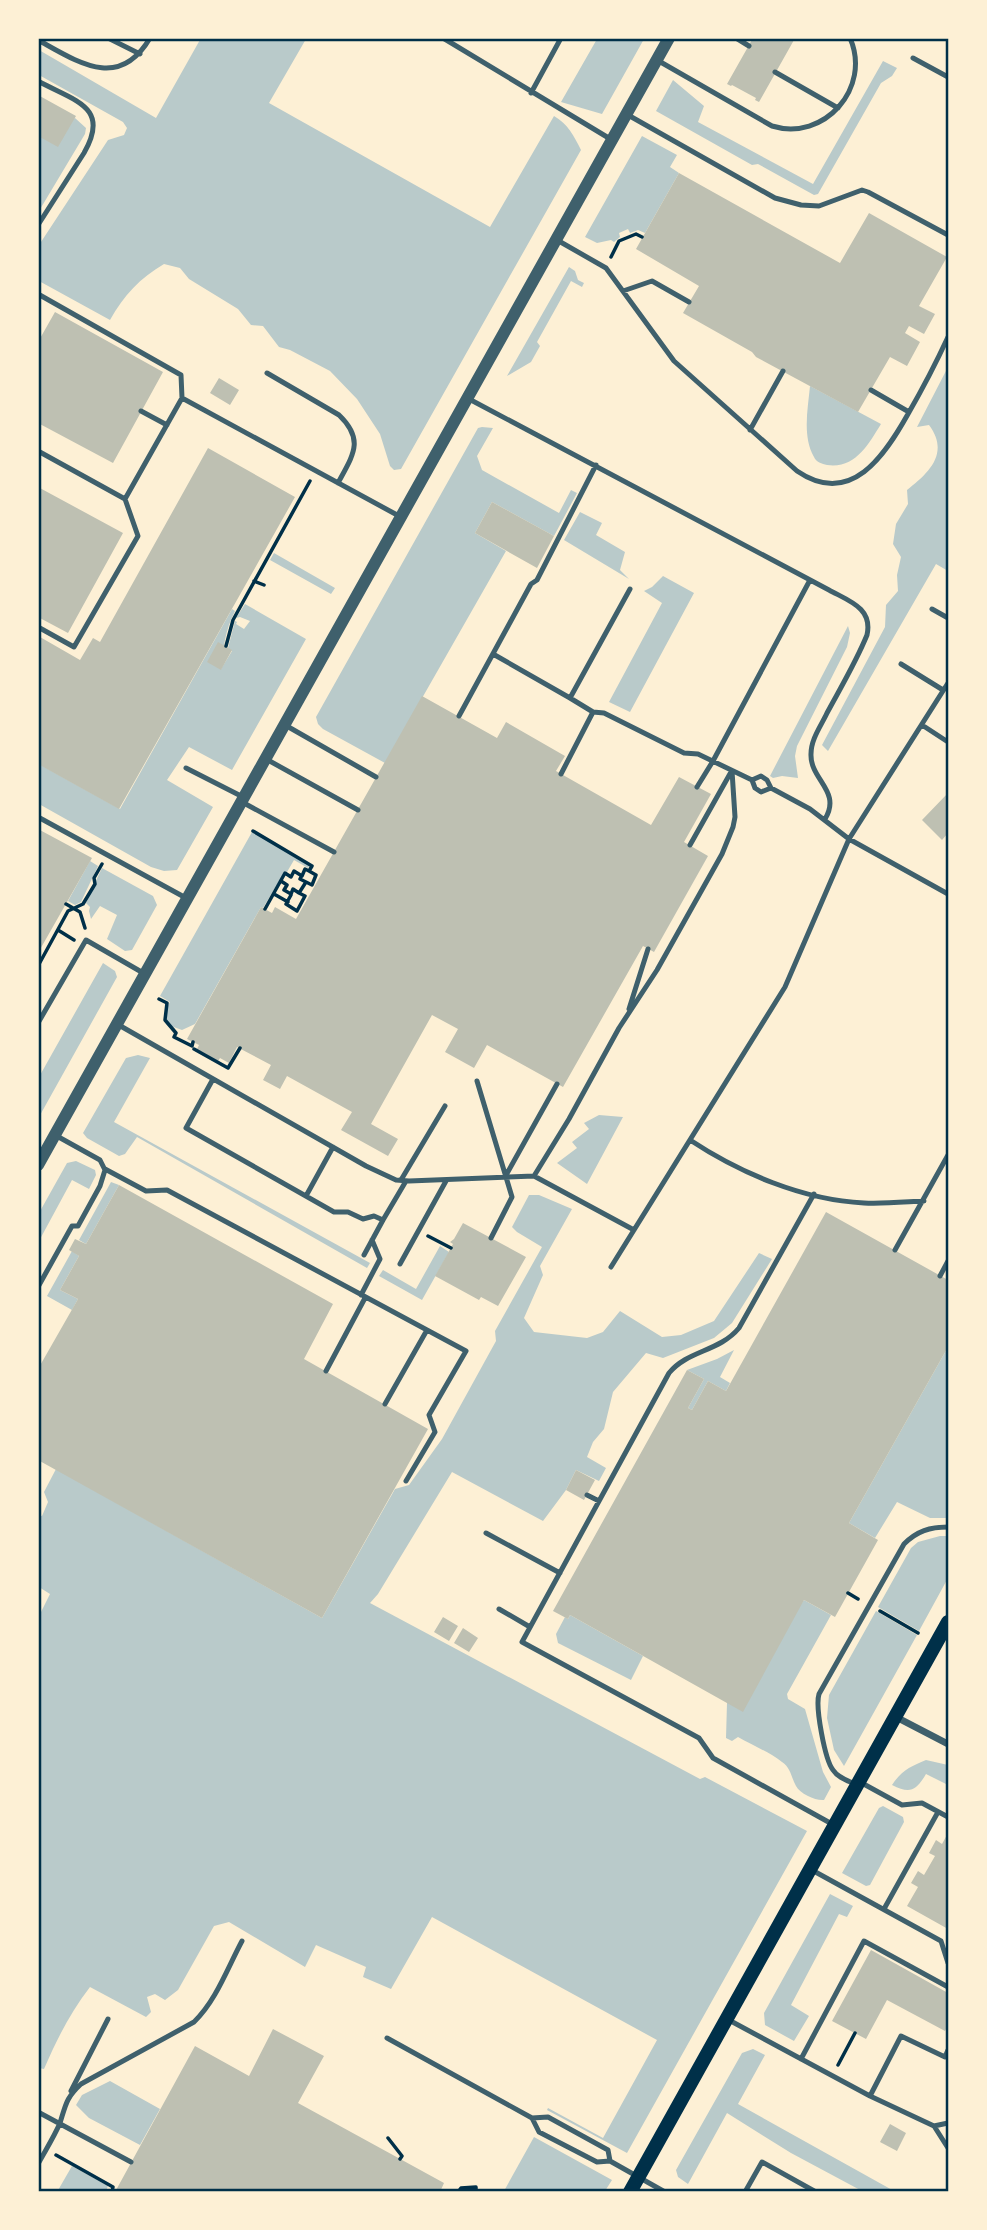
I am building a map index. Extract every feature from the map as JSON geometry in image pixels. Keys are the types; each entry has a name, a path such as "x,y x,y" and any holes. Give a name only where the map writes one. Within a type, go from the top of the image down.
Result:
{"main road":[{"path":"630,2192 948,1622"}],"street":[{"path":"38,1164 669,38"},
{"path":"895,1717 948,1744"}],"lane":[{"path":"108,38 140,54"},
{"path":"38,40 82,64 102,68 129,62 140,54 150,38"},
{"path":"443,38 612,140"},
{"path":"531,93 561,38"},
{"path":"736,38 749,46"},
{"path":"657,60 772,126 799,130 813,125 838,108 855,79 855,56 850,38"},
{"path":"913,58 948,77"},
{"path":"775,72 838,108"},
{"path":"38,81 87,108 95,127 90,142 38,225"},
{"path":"626,114 775,198 789,203 819,206 855,191 868,192 948,235"},
{"path":"557,240 606,268 674,361 804,476 819,482 848,481 870,468 890,445 948,337"},
{"path":"623,291 652,281 689,302"},
{"path":"38,294 181,375 182,398 125,499"},
{"path":"750,430 783,372"},
{"path":"267,373 339,415 348,424 354,436 355,447 338,483"},
{"path":"871,390 909,412"},
{"path":"182,398 402,517"},
{"path":"468,399 810,580 854,604 867,616 869,622 863,644 813,743 812,765 830,797 829,812 825,819"},
{"path":"141,411 167,425"},
{"path":"38,451 125,499 138,536 74,647 38,627"},
{"path":"458,716 531,584 537,580 548,553 596,465"},
{"path":"696,787 713,761 810,580"},
{"path":"570,698 630,589"},
{"path":"932,608 948,618"},
{"path":"493,654 593,712 604,713 684,753 698,754 713,761 751,780 761,792 771,789"},
{"path":"901,664 943,691"},
{"path":"611,1267 785,987 849,839 948,682"},
{"path":"561,774 593,712"},
{"path":"285,724 376,777"},
{"path":"922,725 948,742"},
{"path":"266,759 358,810"},
{"path":"186,768 334,852"},
{"path":"690,845 732,771"},
{"path":"534,1176 722,855 735,817 732,771"},
{"path":"751,780 761,776 767,780 771,789 825,819 849,839 948,894"},
{"path":"38,817 187,899"},
{"path":"38,1023 86,940 145,974"},
{"path":"625,1019 648,949"},
{"path":"117,1024 382,1174 403,1181 534,1176 634,1230"},
{"path":"213,1079 186,1128 334,1212 348,1212 363,1219 374,1216 383,1220"},
{"path":"477,1081 512,1197 491,1238"},
{"path":"505,1177 557,1084"},
{"path":"364,1255 445,1106"},
{"path":"55,1135 100,1160 105,1169 146,1191 167,1190 466,1350 429,1415 435,1432 406,1481"},
{"path":"690,1140 738,1168 792,1189 868,1204 924,1201"},
{"path":"306,1196 333,1147"},
{"path":"895,1250 948,1155"},
{"path":"38,1287 72,1227 78,1226 100,1186 105,1169"},
{"path":"400,1264 446,1181"},
{"path":"814,1194 739,1328 725,1342 683,1360 669,1373 522,1642 699,1738 713,1758 835,1825"},
{"path":"326,1371 380,1259 372,1240"},
{"path":"940,1276 948,1261"},
{"path":"385,1405 427,1330"},
{"path":"587,1494 599,1501"},
{"path":"948,1527 929,1528 904,1544 819,1694 817,1707 830,1766 835,1773 902,1805 922,1803 948,1817"},
{"path":"486,1533 560,1573"},
{"path":"499,1609 530,1627"},
{"path":"884,1909 938,1812"},
{"path":"810,1869 941,1941 948,1963"},
{"path":"70,2094 81,2084 194,2022 211,2000 242,1941"},
{"path":"801,2059 864,1941 948,1987"},
{"path":"38,2164 59,2124 64,2105 108,2019"},
{"path":"727,2019 870,2096 934,2126 948,2148"},
{"path":"870,2096 901,2036 947,2057 948,2050"},
{"path":"387,2038 532,2118 548,2117 560,2123 608,2150 610,2161"},
{"path":"38,2112 131,2162"},
{"path":"532,2118 539,2132 597,2162 610,2161 665,2192"},
{"path":"934,2126 948,2123"},
{"path":"745,2192 762,2162 816,2192"}],"path":[{"path":"618,244 619,241 636,234 642,237"},
{"path":"226,646 233,620 290,512 316,471"},
{"path":"283,529 290,534"},
{"path":"254,581 264,585"},
{"path":"253,831 311,864 313,866 309,872"},
{"path":"38,965 68,911 83,904 95,884 94,878 100,868"},
{"path":"305,869 316,876 312,885 300,879 302,876 305,869"},
{"path":"265,909 285,873 291,877 294,871 302,876"},
{"path":"281,881 287,885 284,890 291,894"},
{"path":"299,893 306,882"},
{"path":"293,889 306,896 298,911 286,904 291,894 293,889"},
{"path":"274,894 288,901"},
{"path":"66,904 80,912 84,922"},
{"path":"58,930 83,945"},
{"path":"159,999 167,1003 165,1020 176,1033 174,1037 215,1063 228,1068 240,1048"},
{"path":"442,1244 451,1248"},
{"path":"878,1609 918,1633"},
{"path":"832,2076 855,2033"},
{"path":"388,2138 401,2155 400,2159"},
{"path":"46,2150 113,2187 112,2192"},
{"path":"458,2192 461,2188 476,2187 477,2192"}],"shaded area":[{"path":"201,38 306,39 269,103 490,227 554,116 567,127 581,150 401,469 394,470 390,466 380,434 357,399 330,371 279,347 263,326 251,325 238,309 189,279 180,268 164,264 147,275 127,295 110,320 39,281 39,245 108,140 124,135 127,128 123,122 39,75 39,50 156,118"},
{"path":"597,39 644,39 602,114 561,102"},
{"path":"883,61 897,68 892,76 881,83 818,194 814,195 758,164 752,165 656,111 673,80 704,106 698,122 813,184"},
{"path":"75,118 86,128 85,134 39,211 39,136"},
{"path":"642,136 677,155 670,167 679,173 645,233 638,230 630,233 628,229 619,233 620,237 614,242 611,240 597,243 585,237"},
{"path":"569,267 575,271 578,280 584,283 582,287 571,281 537,342 540,346 531,362 507,376"},
{"path":"948,367 948,571 936,564 828,751 822,745 885,627 886,605 898,591 897,575 901,557 893,544 896,524 908,504 907,490 923,477 934,462 938,445 929,425 917,427"},
{"path":"810,386 881,424 866,447 853,459 837,465 827,465 815,459 807,431"},
{"path":"478,428 493,428 477,456 482,470 559,513 571,490 577,493 554,536 492,502 475,533 506,551 385,763 323,729 316,717"},
{"path":"580,512 602,523 596,535 625,552 620,570 629,579 564,540"},
{"path":"274,553 335,588 331,594 270,560"},
{"path":"663,576 694,593 630,712 609,702 662,603 644,591"},
{"path":"245,604 306,639 232,770 189,747 167,780 213,807 177,870 164,871 151,867 39,804 39,764 120,809 232,609 235,611 227,632 221,669 232,651 228,648 235,621 244,629 250,621 236,618"},
{"path":"848,626 850,633 847,647 797,746 795,756 798,778 773,778 770,776"},
{"path":"252,832 310,864 308,868 294,860 287,872 285,871 263,908 261,907 195,1024 182,1030 171,1026 167,1022 167,1007 170,1002 160,996"},
{"path":"90,861 98,866 81,902 75,905 68,901"},
{"path":"102,868 153,896 157,905 132,950 125,951 107,939 117,915 100,906 91,919 90,907 86,903"},
{"path":"103,963 115,971 117,977 39,1117 39,1077"},
{"path":"138,1055 150,1058 114,1122 370,1263 367,1268 137,1137 125,1154 119,1156 87,1138 83,1133 126,1058"},
{"path":"599,1115 623,1117 587,1184 557,1163 577,1148 572,1142 589,1129 584,1123"},
{"path":"76,1161 95,1170 96,1175 89,1189 72,1180 39,1241 39,1213 67,1163"},
{"path":"111,1182 119,1185 86,1244 79,1240"},
{"path":"529,1195 539,1195 572,1209 540,1266 543,1275 524,1318 534,1332 587,1338 603,1332 620,1311 662,1337 681,1335 714,1321 759,1253 772,1259 732,1323 714,1338 663,1358 646,1353 613,1392 604,1429 593,1442 587,1457 606,1468 599,1481 576,1470 566,1490 543,1521 452,1472 370,1603 700,1779 705,1777 807,1831 627,2153 547,2110 548,2108 603,2138 657,2040 432,1917 391,1989 363,1977 366,1967 316,1945 305,1967 229,1922 214,1926 178,1990 165,2000 155,1994 147,1997 151,2012 146,2017 90,1987 64,2026 44,2069 39,2068 38,1618 50,1594 39,1587 38,1515 42,1516 48,1502 44,1492 56,1469 322,1618 395,1489 409,1485 442,1439 496,1341 495,1331 542,1247 512,1227"},
{"path":"440,1246 449,1252 422,1300 379,1276 383,1270 416,1289"},
{"path":"72,1251 79,1256 60,1290 78,1299 72,1310 47,1296"},
{"path":"948,1347 948,1518 930,1518 897,1502 875,1538 849,1523"},
{"path":"734,1350 720,1377 730,1383 726,1391 708,1381 692,1410 688,1408 704,1379 687,1370"},
{"path":"948,1536 948,1578 919,1631 878,1607 911,1548 918,1542"},
{"path":"804,1600 831,1615 787,1694 788,1699 805,1709 823,1772 831,1787 824,1800 801,1792 787,1767 772,1755 738,1737 732,1741 726,1738 727,1703"},
{"path":"876,1611 917,1635 844,1766 834,1750 827,1718 829,1695"},
{"path":"570,1615 643,1656 631,1680 558,1643 556,1634 565,1617 568,1619"},
{"path":"926,1760 948,1765 948,1785 926,1774 912,1789 892,1785 907,1770"},
{"path":"883,1806 903,1817 904,1822 870,1885 866,1886 842,1873 879,1808"},
{"path":"830,1894 853,1906 847,1917 839,1914 791,2005 809,2016 794,2041 765,2025 764,2013"},
{"path":"753,2049 765,2055 738,2104 894,2191 862,2191 791,2153 727,2113 688,2184 678,2177 676,2170 742,2053"},
{"path":"110,2081 160,2109 140,2145 89,2118 76,2105 82,2095"},
{"path":"534,2137 612,2180 605,2191 504,2191"},
{"path":"72,2166 108,2186 106,2191 57,2192"}],"building":[{"path":"753,38 794,40 759,102 727,84"},
{"path":"38,95 76,116 58,147 38,136"},
{"path":"679,173 840,263 869,213 947,257 919,306 935,314 924,334 909,326 905,333 920,342 907,366 890,357 858,412 756,357 752,352 683,313 699,286 636,249"},
{"path":"55,312 163,372 113,463 38,423 38,342"},
{"path":"219,378 239,390 230,405 210,393"},
{"path":"208,448 295,497 119,809 38,764 38,639 40,637 80,660 93,638 100,642"},
{"path":"38,487 123,533 68,633 38,617"},
{"path":"492,502 554,536 537,568 475,533"},
{"path":"218,642 232,650 221,670 207,662"},
{"path":"422,696 497,738 506,722 565,756 556,771 651,825 679,777 711,794 684,842 708,856 654,952 643,946 563,1087 487,1045 474,1068 445,1052 458,1029 432,1015 371,1124 398,1139 388,1156 341,1130 352,1112 287,1076 280,1089 263,1080 271,1065 237,1047 229,1063 220,1058 218,1061 197,1049 199,1045 187,1039 261,907 272,913 275,907 296,919"},
{"path":"948,793 948,833 942,840 922,820"},
{"path":"38,829 92,858 38,953"},
{"path":"119,1185 333,1304 304,1359 428,1429 322,1618 38,1460 38,1369 78,1299 60,1290 79,1256 69,1250 75,1239 86,1244"},
{"path":"826,1212 948,1280 948,1347 849,1523 878,1540 835,1617 804,1600 743,1712 570,1615 568,1619 553,1611 687,1370 704,1379 688,1408 692,1410 708,1381 726,1391"},
{"path":"463,1223 526,1257 498,1306 481,1297 479,1300 435,1276 453,1244 450,1242"},
{"path":"576,1470 595,1480 584,1500 566,1490"},
{"path":"443,1617 458,1626 449,1641 434,1632"},
{"path":"463,1628 478,1638 469,1652 454,1643"},
{"path":"948,1833 948,1929 907,1906 918,1887 911,1883 918,1871 924,1875 935,1856 929,1853 936,1840 942,1844"},
{"path":"871,1950 948,1993 948,2025 945,2031 887,2000 866,2039 832,2021"},
{"path":"273,2029 324,2056 298,2103 444,2183 440,2192 115,2192 195,2046 249,2076"},
{"path":"890,2124 906,2133 897,2151 880,2142"}]}
